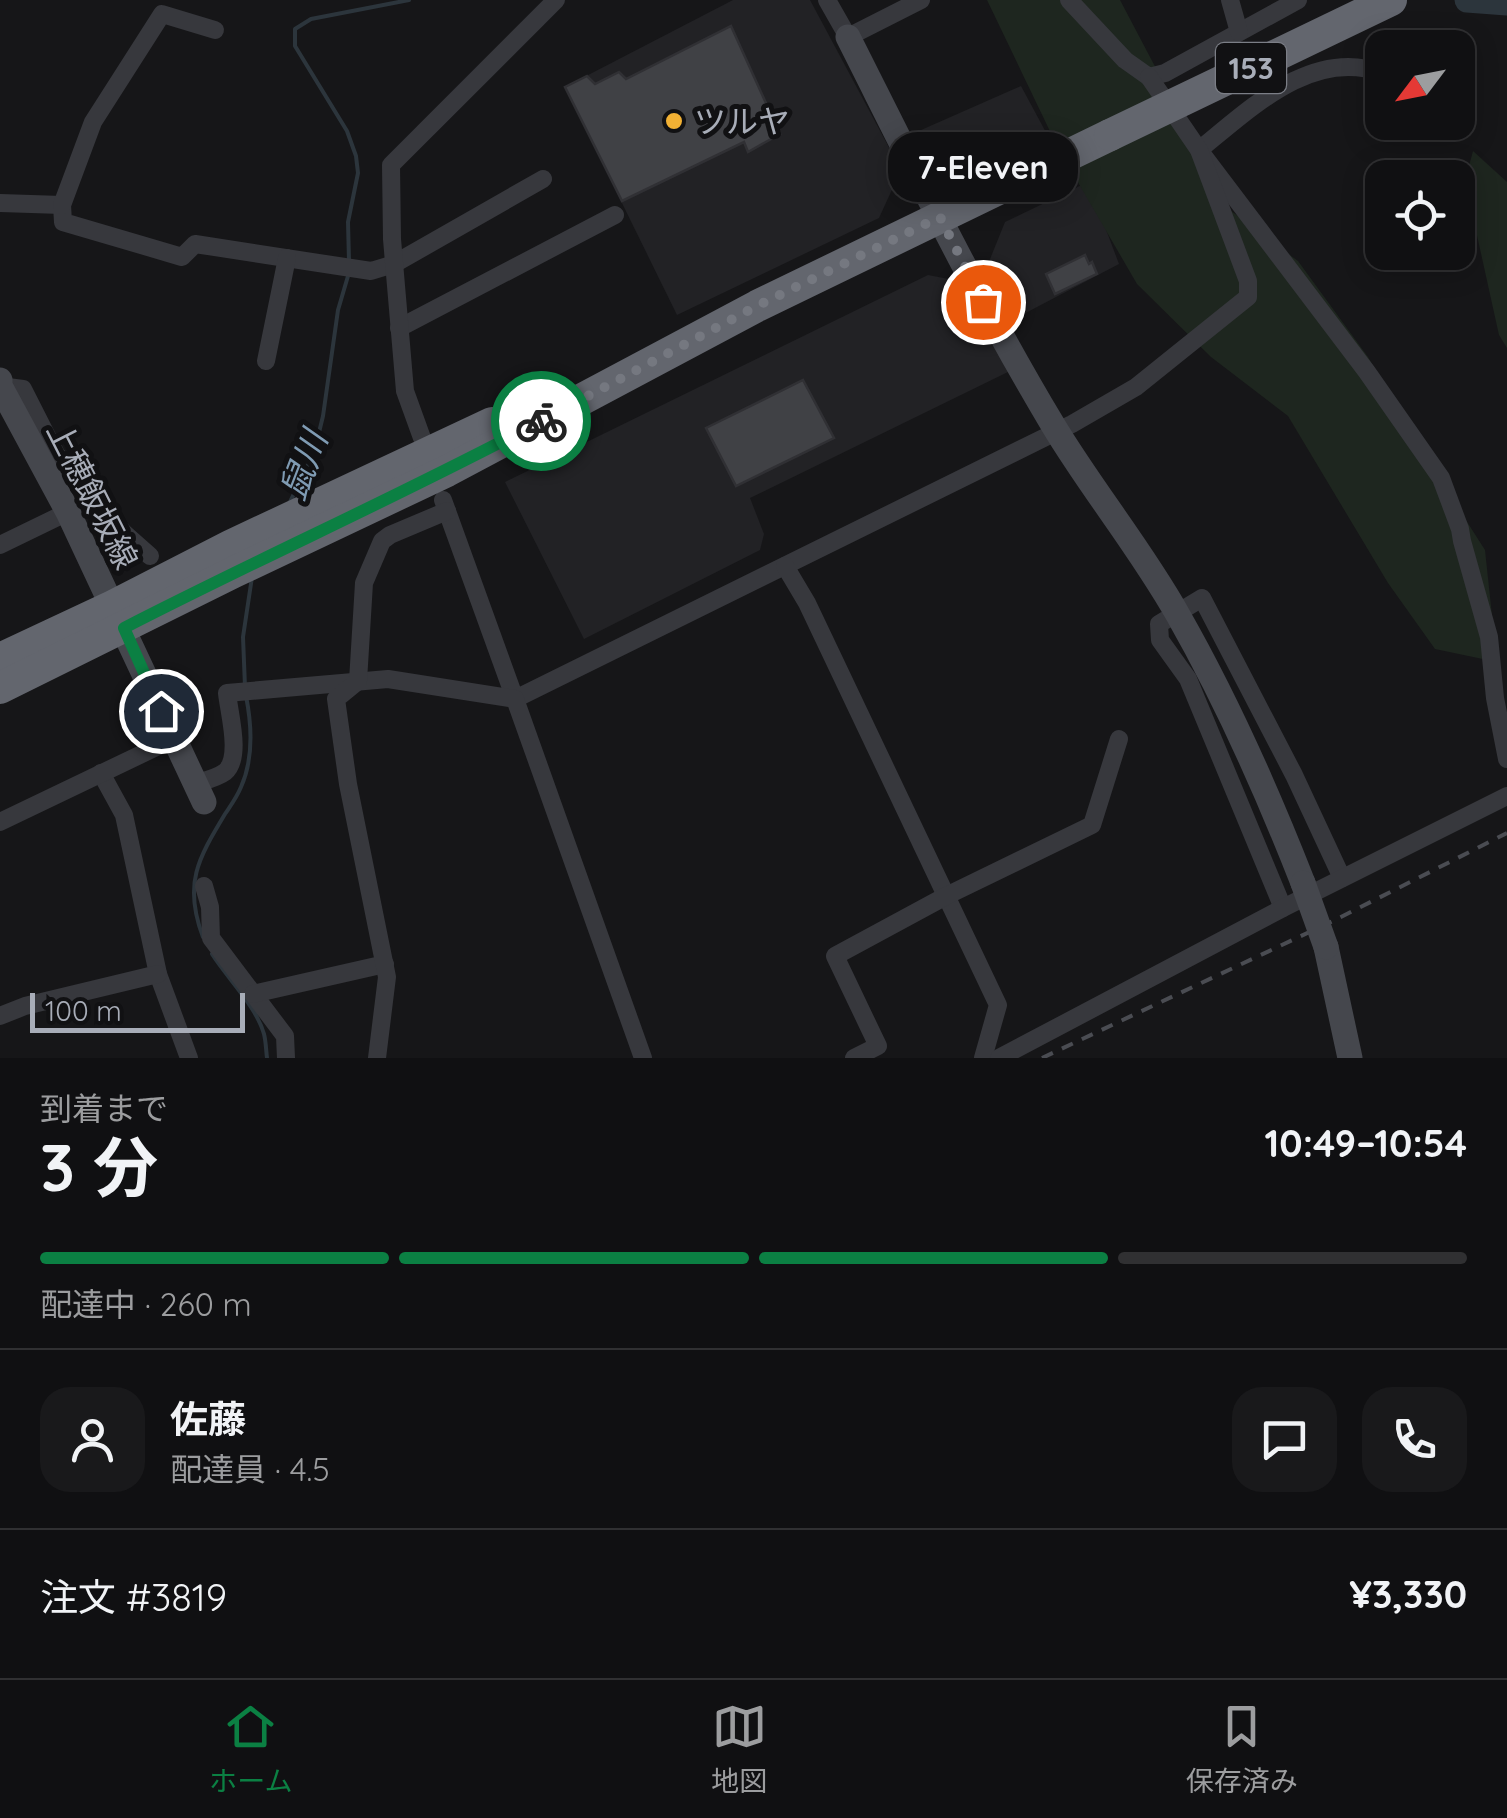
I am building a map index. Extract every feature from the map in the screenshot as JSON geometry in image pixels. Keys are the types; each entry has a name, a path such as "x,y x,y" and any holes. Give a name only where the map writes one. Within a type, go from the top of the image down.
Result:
{"highway":[{"name":"153","path":"1108,131 1374,0"},
{"name":"153","path":"0,688 118,617 232,559 937,212 1391,0"},
{"name":"153","path":"0,659 118,617"}],"street":[{"path":"422,438 405,391 394,264 392,165 556,0"},
{"path":"826,0 998,331 1056,430 1178,613 1240,732 1268,793 1326,948 1350,1058"},
{"path":"848,37 921,0"},
{"path":"1069,0 1125,60 1149,77 1441,478 1460,529 1489,637 1507,760"},
{"path":"1230,0 1238,32"},
{"path":"1149,77 1165,73 1298,0"},
{"path":"215,30 162,14 93,122 62,205 64,222 182,256 195,244 371,271 394,264 543,179"},
{"path":"1199,150 1264,98 1316,70 1365,69"},
{"path":"199,793 232,763 227,693 388,679 515,698 1136,387 1248,298 1248,281 1199,150"},
{"path":"0,204 62,205"},
{"path":"400,328 614,215"},
{"path":"266,361 287,258"},
{"path":"0,384 23,389 56,454 124,534 150,556"},
{"name":"上穂飯坂線","path":"0,384 68,512 199,793"},
{"path":"378,1058 387,977 348,784 336,699 358,681 364,582 382,541 445,506 643,1058"},
{"path":"0,545 68,512"},
{"path":"785,566 807,604 998,1005 983,1058"},
{"path":"1283,908 1188,679 1160,640 1159,624 1202,598 1342,878"},
{"path":"0,822 174,738"},
{"path":"854,1058 878,1046 835,956 946,896 1092,825 1119,738"},
{"path":"102,773 124,815 158,974 188,1058"},
{"path":"999,1058 1283,908 1507,796"},
{"path":"204,886 210,907 211,938 285,1036 286,1058"},
{"path":"253,994 384,964"},
{"path":"0,1016 25,1006 158,974"}],"shaded area":[{"path":"733,0 810,0 901,170 879,218 677,315 565,87"},
{"path":"987,0 1120,0 1199,150 1207,193 1298,261 1368,357 1485,550 1497,662 1435,649 1388,583 1288,416 1211,357 1137,284 1058,148"},
{"path":"1021,86 1049,138 972,175 926,161 912,134"},
{"path":"1473,151 1507,182 1507,348 1499,335 1475,226 1475,160 1471,160"},
{"path":"1088,182 1119,264 1014,319 986,269 1005,222"},
{"path":"928,275 959,281 1010,371 750,498 764,534 760,550 584,639 505,482"}],"building":[{"path":"731,26 780,134 748,152 744,142 622,201 565,87 587,76 595,84 619,72 626,79"},
{"path":"1085,255 1097,274 1055,294 1046,274"},
{"path":"803,380 834,438 736,486 706,428"}],"waterway":[{"name":"鼠川","path":"349,261 348,222 358,173 356,156 347,131 295,46 295,29 311,19 409,0"},
{"path":"1467,0 1507,3"},
{"name":"鼠川","path":"290,502 314,453 338,310 348,276"},
{"name":"鼠川","path":"245,687 243,637 252,577"},
{"name":"鼠川","path":"203,937 194,902 196,873 245,776 251,742 246,696"},
{"name":"鼠川","path":"212,954 255,1013 264,1034 267,1058"}],"railway":[{"path":"1042,1058 1335,920 1507,833"}],"way so far":[{"path":"541,421 757,306 940,217 983,302"}],"place":[{"name":"ツルヤ","path":"674,121"},
{"name":"7-Eleven","path":"983,302"}],"route":[{"path":"161,711 124,628 447,472 541,421"}]}
